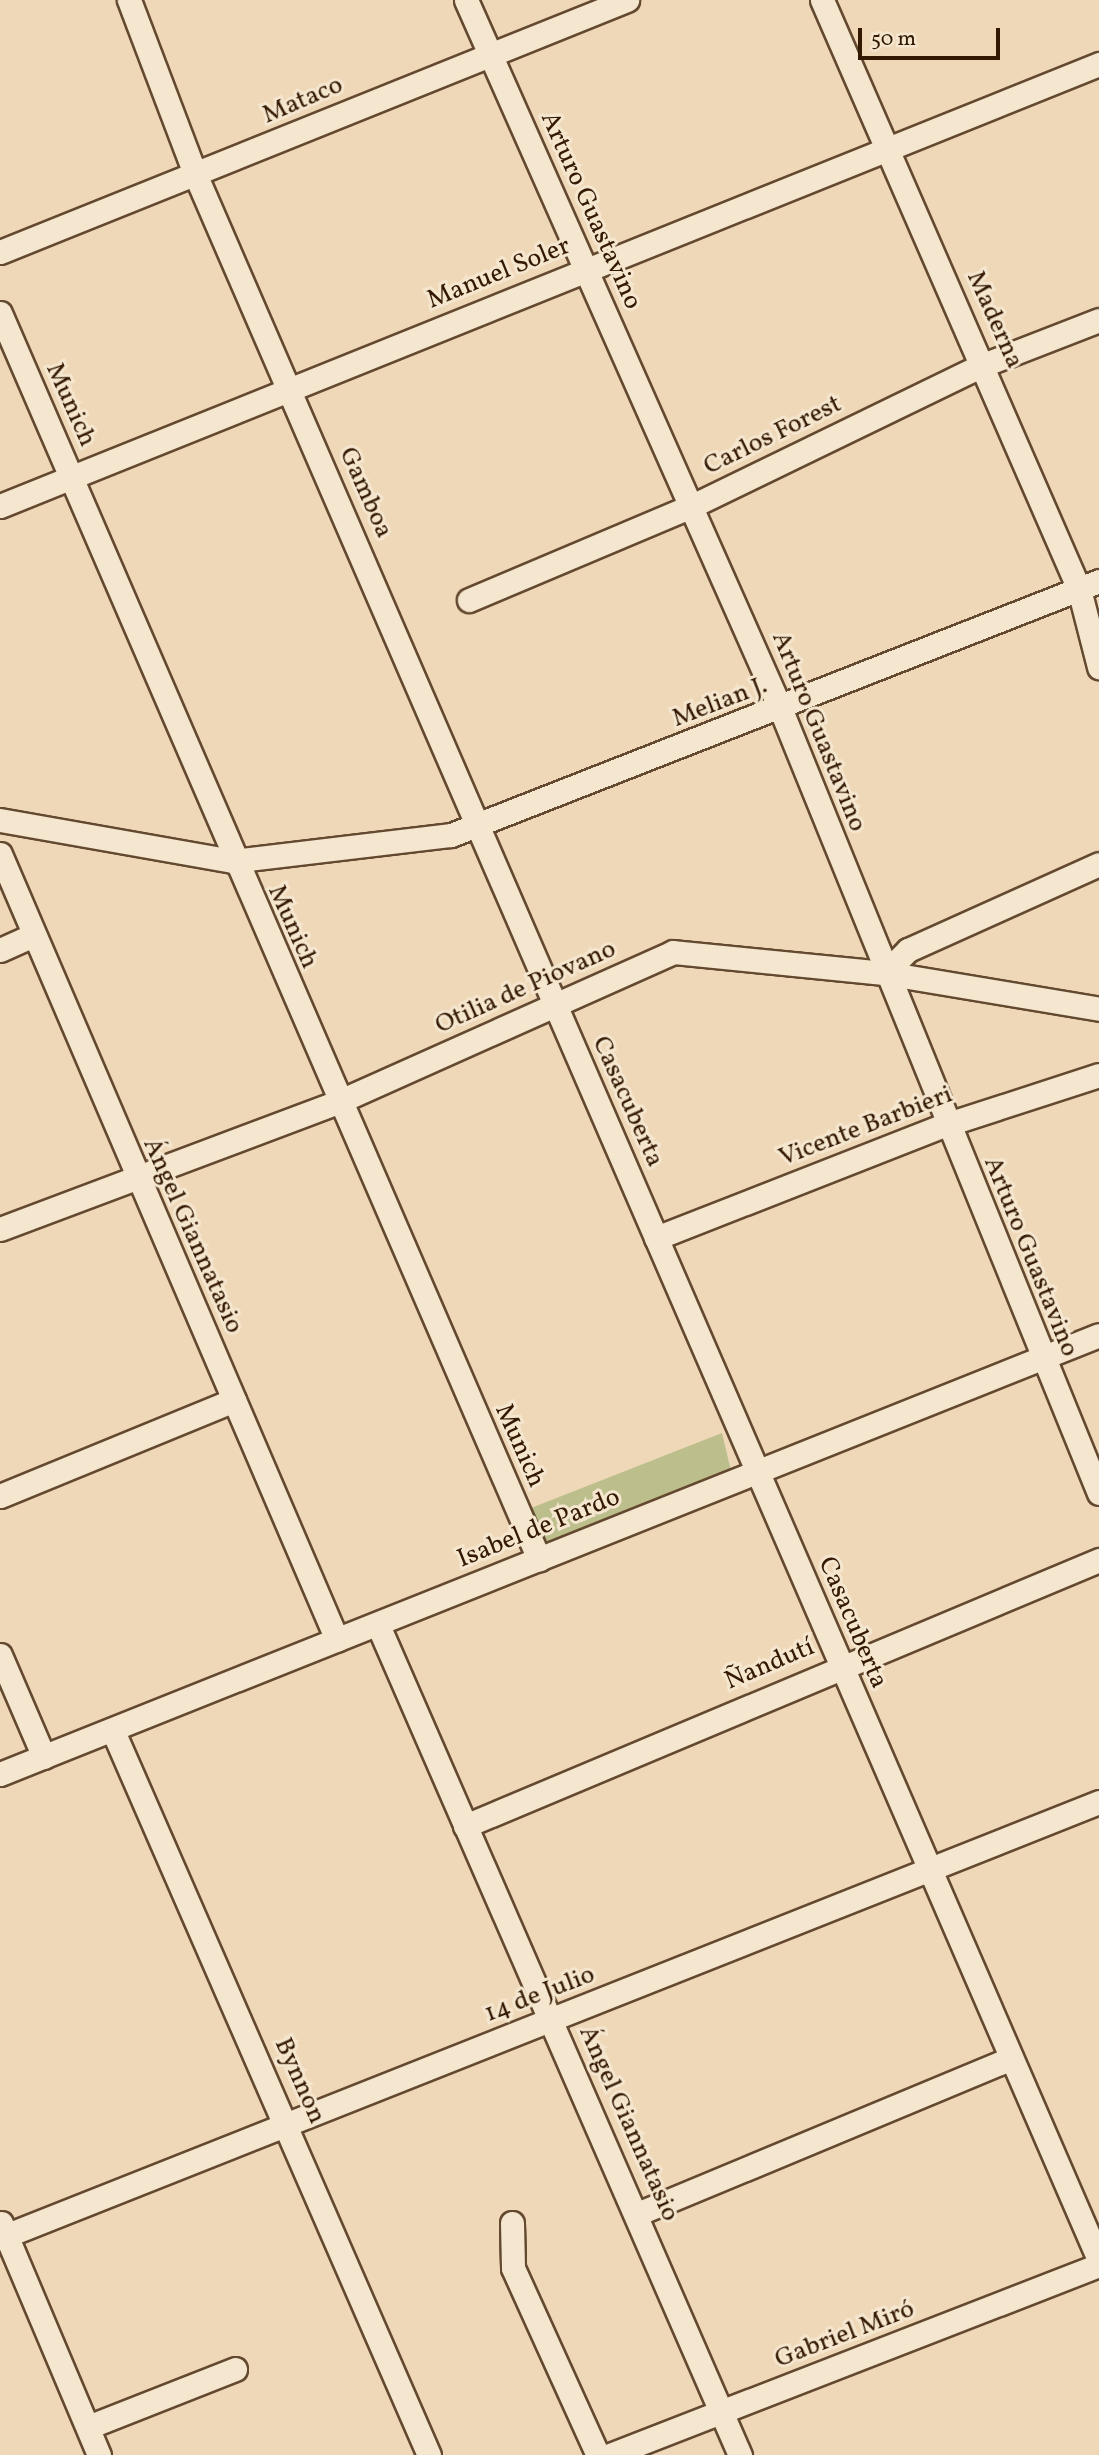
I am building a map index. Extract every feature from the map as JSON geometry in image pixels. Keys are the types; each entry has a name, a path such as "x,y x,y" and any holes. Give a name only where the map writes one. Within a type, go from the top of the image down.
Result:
{"street":[{"name":"Gamboa","path":"129,0 196,176 555,1007"},
{"name":"Arturo Guastavino","path":"466,0 488,55 586,268 780,710 945,1125 1099,1493"},
{"name":"Mataco","path":"0,252 196,176 627,0"},
{"name":"Maderna","path":"822,0 983,365 1089,585 1099,667"},
{"name":"Manuel Soler","path":"0,506 289,391 586,268 889,150 1099,64"},
{"name":"Munich","path":"0,313 232,861 539,1559"},
{"name":"Carlos Forest","path":"469,600 692,506 983,365 1099,320"},
{"name":"Melian J.","path":"0,820 232,861 477,828 780,710 1089,585"},
{"name":"Ángel Giannatasio","path":"0,854 137,1182 337,1640"},
{"path":"885,973 908,950 1099,864"},
{"path":"0,950 33,935"},
{"name":"Otilia de Piovano","path":"0,1229 137,1182 338,1102 673,952 885,973 1099,1009"},
{"name":"Casacuberta","path":"555,1007 1099,2262"},
{"name":"Vicente Barbieri","path":"656,1238 945,1125 1099,1074"},
{"name":"Isabel de Pardo","path":"0,1774 1099,1335"},
{"path":"0,1496 234,1400"},
{"name":"Ñandutí","path":"465,1826 841,1665 1099,1560"},
{"name":"Ángel Giannatasio","path":"378,1625 740,2455"},
{"path":"0,1655 44,1757"},
{"name":"Bynnon","path":"113,1731 286,2122 429,2455"},
{"name":"14 de Julio","path":"2,2232 552,2020 1099,1801"},
{"path":"637,2214 1010,2059"},
{"path":"512,2223 513,2268 598,2455"},
{"path":"2,2232 99,2455"},
{"name":"Gabriel Miró","path":"610,2455 1099,2262"},
{"path":"88,2427 234,2369"}],"green space":[{"path":"722,1433 732,1475 548,1541 538,1538 526,1510"}]}
